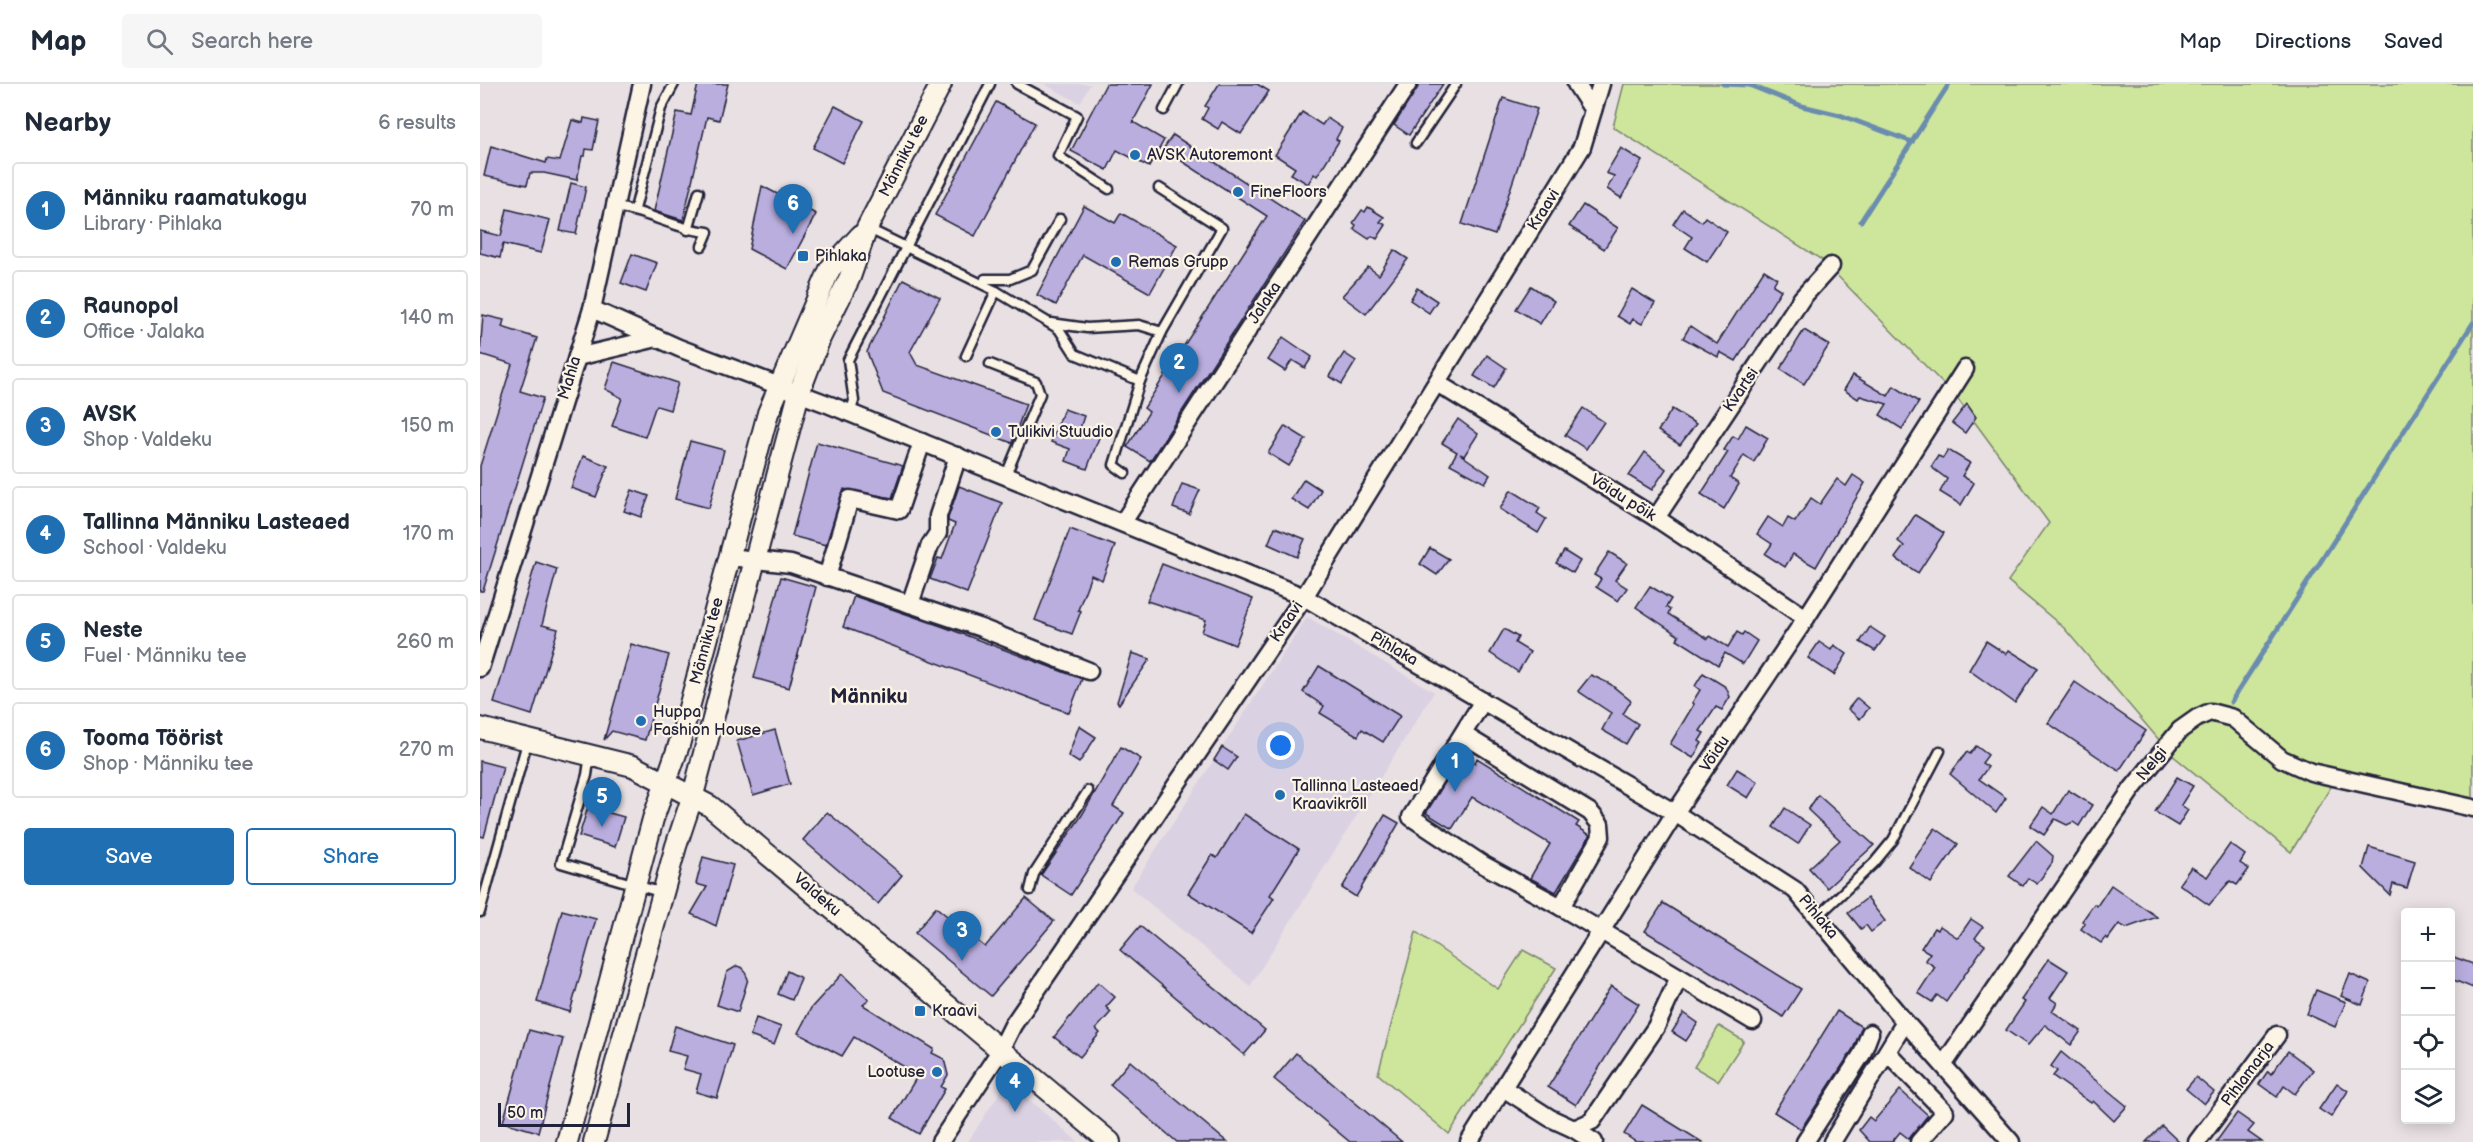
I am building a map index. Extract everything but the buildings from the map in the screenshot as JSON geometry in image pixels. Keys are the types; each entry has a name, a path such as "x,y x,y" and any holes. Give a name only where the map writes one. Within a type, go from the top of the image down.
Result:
{"street":[{"name":"Mahla","path":"480,668 592,309 642,84"},
{"name":"Männiku tee","path":"594,1142 663,893 693,795 799,393 820,338 850,277 867,228 941,84"},
{"name":"Jalaka","path":"1123,522 1408,84"},
{"path":"1576,84 1593,110"},
{"name":"Kraavi","path":"940,1142 1000,1051 1012,1025 1304,597 1582,147 1601,84"},
{"name":"Männiku tee","path":"567,1142 636,884 730,557 768,413 778,385 830,269 867,228"},
{"name":"Kvartsi","path":"1656,518 1802,298 1831,266"},
{"name":"Pihlaka","path":"592,309 657,338 1006,475 1304,597 1675,813 1795,890 1905,1022 2011,1142"},
{"path":"577,357 657,338"},
{"name":"Võidu","path":"1469,1142 1675,813 1806,618 1965,369"},
{"name":"Võidu põik","path":"1437,383 1656,518 1806,618"},
{"path":"827,577 850,499 899,510 922,442"},
{"path":"910,604 930,545 938,533 938,516 958,456"},
{"path":"730,557 755,558 790,564 981,628 1089,671"},
{"path":"1483,701 1411,817 1482,864 1602,930 1753,1021"},
{"name":"Nelgi","path":"1944,1064 2132,789 2180,730 2197,718 2210,712 2233,718 2283,759 2311,772 2473,808"},
{"name":"Valdeku","path":"480,728 633,766 693,795 738,827 1110,1142"},
{"path":"1464,735 1590,812 1600,824 1601,837 1561,907"},
{"path":"1574,1129 1592,1121 1656,1028 1679,977"},
{"path":"1832,1142 1905,1022"},
{"path":"1805,1142 1862,1054 1870,1033"},
{"name":"Pihlamarja","path":"2197,1142 2277,1035"},
{"path":"1887,1052 1945,1112 1919,1142"},
{"path":"1503,1088 1550,1118 1574,1129 1594,1142"}],"lane":[{"path":"635,209 661,108 674,84"},
{"path":"850,413 854,401 848,360 990,84"},
{"path":"1017,84 1077,116 1058,156 1109,189"},
{"path":"1164,110 1178,84"},
{"path":"1416,143 1456,84"},
{"path":"1125,473 1114,465 1140,381 1162,332 1222,228 1159,188"},
{"path":"688,230 699,192"},
{"path":"615,207 635,209 688,230 708,232 702,246"},
{"path":"985,279 1010,279 1032,270 1060,219"},
{"path":"867,228 996,291 1059,329 1076,354 1140,381"},
{"path":"966,356 996,291"},
{"path":"1047,322 1087,328 1139,325 1162,332"},
{"path":"990,364 1035,382 1041,394 1006,475"},
{"path":"480,912 528,739"},
{"path":"1817,917 1874,864 1893,840 1941,751"},
{"path":"590,755 588,775 561,863 663,893"},
{"path":"1030,890 1034,874 1088,791"}],"shaded area":[{"path":"1044,84 1090,84 1080,103"},
{"name":"Tallinna Lasteaed Kraavikrõll","path":"1307,617 1434,692 1250,986 1131,888"},
{"path":"1007,1081 1078,1142 968,1142"}],"green space":[{"path":"1624,84 2473,84 2473,805 2338,775 2291,852 2171,754 2064,628 2008,581 2049,523 1957,398 1822,260 1613,127"},
{"path":"1416,932 1498,989 1523,950 1556,968 1449,1134 1378,1074"},
{"path":"1719,1026 1744,1041 1718,1081 1694,1067"}],"waterway":[{"path":"1723,84 1749,85 1802,106 1840,115 1912,142"},
{"path":"1861,221 1949,84"},
{"path":"2231,702 2473,323"}],"place":[{"name":"AVSK Autoremont","path":"1135,155"},
{"name":"FineFloors","path":"1238,192"},
{"name":"Tooma Töörist","path":"793,234"},
{"name":"Pihlaka","path":"803,256"},
{"name":"Remas Grupp","path":"1116,262"},
{"name":"Raunopol","path":"1179,393"},
{"name":"Tulikivi Stuudio","path":"996,432"},
{"name":"Huppa Fashion House","path":"641,721"},
{"name":"Männiku raamatukogu","path":"1455,792"},
{"name":"Tallinna Lasteaed Kraavikrõll","path":"1280,795"},
{"name":"Neste","path":"602,827"},
{"name":"AVSK","path":"962,961"},
{"name":"Kraavi","path":"920,1011"},
{"name":"Lootuse","path":"937,1072"},
{"name":"Tallinna Männiku Lasteaed","path":"1015,1112"}],"district":[{"name":"Männiku","path":"869,697"}]}
